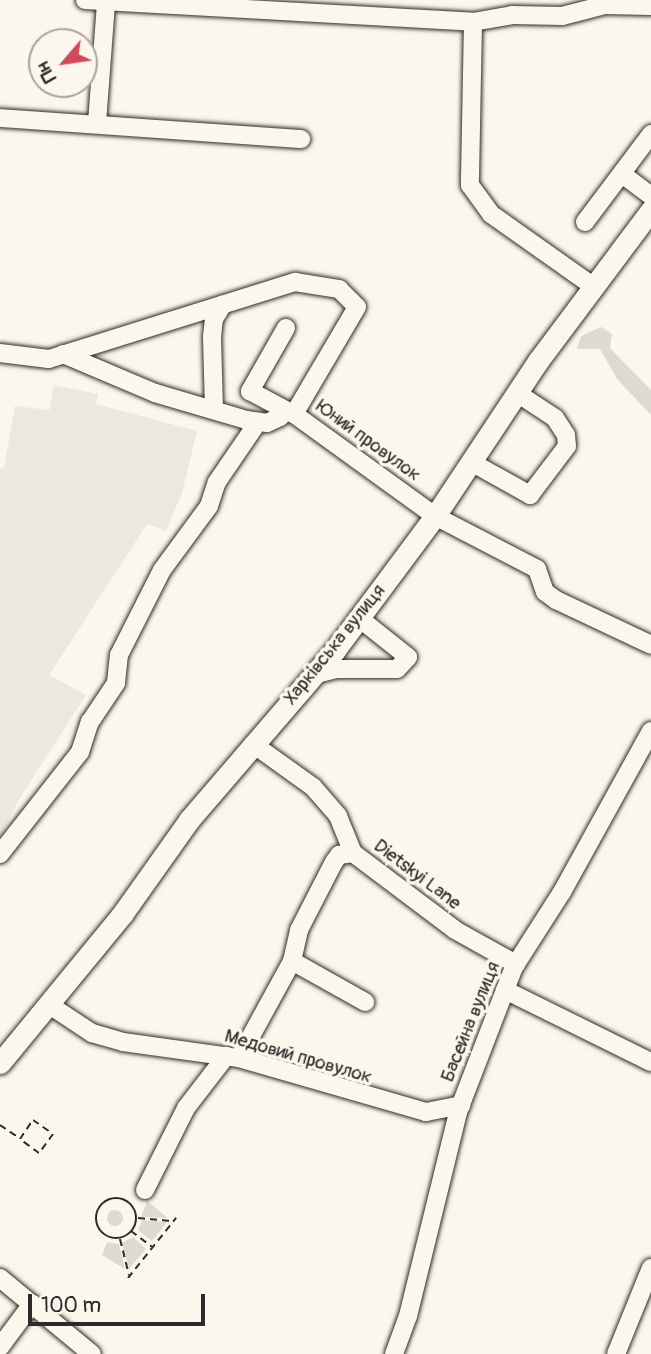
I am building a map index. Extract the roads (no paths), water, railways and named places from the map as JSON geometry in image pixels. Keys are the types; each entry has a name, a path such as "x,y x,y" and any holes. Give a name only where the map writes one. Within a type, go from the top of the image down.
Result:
{"main road":[{"name":"Харківська вулиця","path":"0,1063 253,744 316,674 359,618 435,516 517,393 651,211"}],"street":[{"path":"85,0 272,5 473,22 513,8 562,16 605,3 651,6"},
{"path":"97,123 106,2"},
{"path":"473,22 470,185 491,214 594,287"},
{"path":"0,118 301,139"},
{"path":"585,222 651,134"},
{"path":"622,174 651,196"},
{"name":"Юний провулок","path":"223,304 272,287 314,282 351,298 357,307 288,412 435,516 537,569 545,592 556,600 651,645"},
{"path":"0,353 49,359 223,304"},
{"path":"214,409 212,337 214,319 223,304"},
{"path":"63,354 155,393 258,422 280,417 288,412 250,391 286,328"},
{"path":"471,462 530,495 567,446 566,435 555,418 517,393"},
{"path":"0,854 80,752 90,722 116,683 119,655 162,570 209,506 217,482 258,422"},
{"path":"316,674 335,669 397,669 408,657 359,618"},
{"name":"Басейна вулиця","path":"394,1354 408,1317 461,1105 505,990 516,964 562,892 651,731"},
{"name":"Dietskyi Lane","path":"253,744 313,787 338,816 353,853 455,930 516,964"},
{"path":"145,1190 186,1108 232,1057 292,961 299,930 334,862 340,855 353,853"},
{"path":"292,961 365,1002"},
{"path":"505,990 651,1062"},
{"name":"Медовий провулок","path":"48,1004 92,1033 123,1042 232,1057 426,1112 461,1105"},
{"path":"616,1354 651,1268"},
{"path":"0,1278 92,1354"},
{"path":"0,1347 32,1304"}]}
